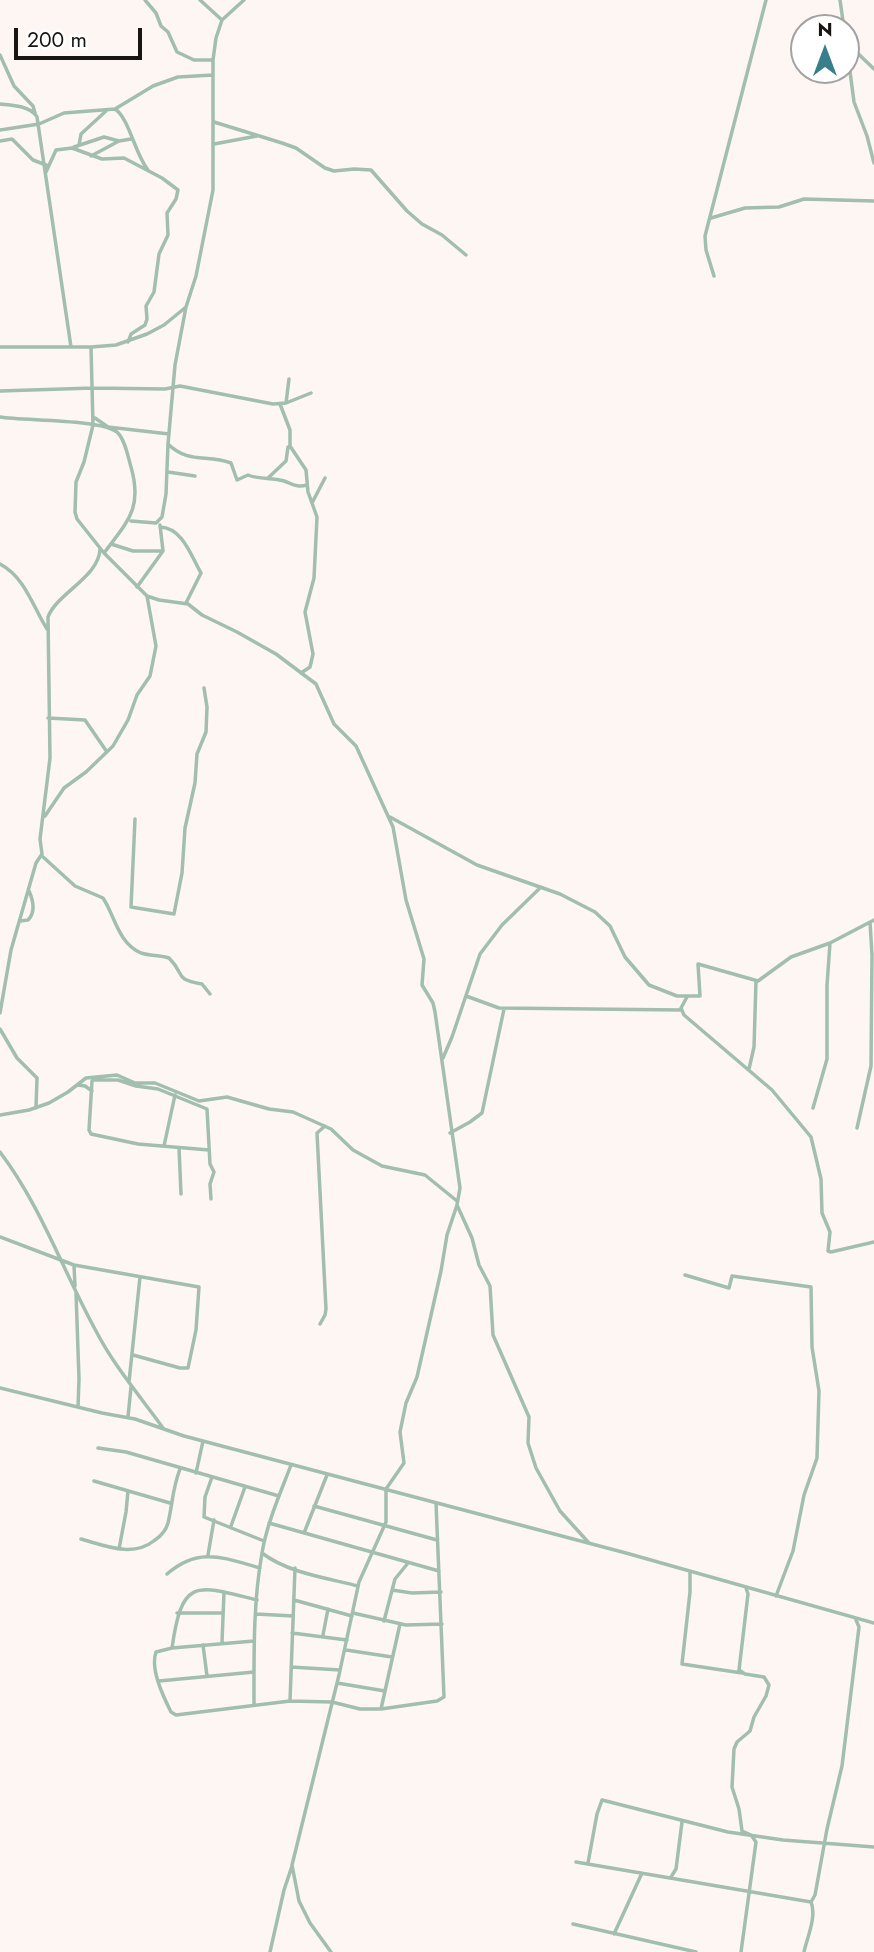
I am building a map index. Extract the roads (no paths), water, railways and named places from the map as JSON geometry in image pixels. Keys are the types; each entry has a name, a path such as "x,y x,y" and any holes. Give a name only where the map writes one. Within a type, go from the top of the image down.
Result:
{"street":[{"path":"145,0 156,13 161,26 168,32 177,52 194,60 213,60"},
{"path":"200,0 222,20"},
{"path":"137,587 163,551 160,521 166,494 173,386 186,307 196,276 213,190 213,60 216,38 222,20 244,0"},
{"path":"714,276 704,243 765,0"},
{"path":"0,55 14,86 33,106 39,124 71,347"},
{"path":"860,55 874,69"},
{"path":"0,130 39,124 64,113 115,109 161,83 184,75 213,75"},
{"path":"852,84 854,102 874,163"},
{"path":"0,104 35,113"},
{"path":"115,109 122,115 139,158 149,172"},
{"path":"79,145 81,134 106,111"},
{"path":"214,122 296,148 325,169 371,170 407,211 466,255"},
{"path":"214,144 259,136"},
{"path":"46,172 56,150 72,148 104,137 119,141"},
{"path":"0,141 12,139 33,160 46,165"},
{"path":"91,156 119,141 132,139"},
{"path":"72,148 102,159 124,158 173,185 178,192 167,213 168,235 159,254 154,292 146,306 147,320 145,325 131,334 128,342"},
{"path":"710,218 745,208 779,207 804,199 874,201"},
{"path":"0,347 91,347 128,342 164,325 186,307"},
{"path":"91,347 94,416 83,468 76,482 75,512 80,524 100,549 147,596 186,603 202,615 276,654 316,684 334,724 356,746 395,834 406,900 424,959 422,985 433,1003 448,1090 450,1133 458,1173 458,1203 447,1236 416,1377 406,1403 400,1432 404,1463 386,1489 385,1525 358,1586 345,1650 270,1952"},
{"path":"286,402 289,379"},
{"path":"0,391 160,389 173,386 280,404 311,393"},
{"path":"268,478 286,461 290,430 282,416 280,404"},
{"path":"94,416 108,427 169,434"},
{"path":"0,417 93,425 116,432 125,446 136,489 135,507 129,522 104,553"},
{"path":"288,443 306,470 307,485 317,517 313,584 305,612 313,653 310,667 301,673"},
{"path":"168,444 191,458 231,463 237,480 248,475 283,480 298,487 307,485"},
{"path":"168,472 195,476"},
{"path":"312,503 325,478"},
{"path":"129,522 160,521"},
{"path":"160,527 169,528 181,539 201,573 186,603"},
{"path":"111,544 133,551 163,551"},
{"path":"100,549 99,557 88,572 54,605 48,617 50,758 40,842 42,856 75,886 103,898 121,936 133,947 141,953 169,958 182,979 202,984 210,994"},
{"path":"0,564 8,568 22,586 38,609 47,629"},
{"path":"43,820 64,788 107,752 125,725 137,695 150,676 156,646 147,596"},
{"path":"135,819 131,907 174,914 185,828 198,754 206,729 204,688"},
{"path":"48,718 85,720 107,752"},
{"path":"388,816 478,864 560,894 603,918 617,937 625,957 649,985 687,997 700,996 698,964 756,981 791,957 830,943 872,921 871,1066 857,1128"},
{"path":"0,1013 11,950 36,863 42,856"},
{"path":"442,1059 449,1047 480,954 502,925 541,887"},
{"path":"20,921 28,920 32,914 29,891"},
{"path":"813,1108 827,1059 830,943"},
{"path":"749,1070 754,1047 756,981"},
{"path":"466,996 504,1009 681,1010 772,1090 811,1137 821,1179 822,1213 830,1232 828,1251 874,1242"},
{"path":"681,1010 687,997"},
{"path":"450,1133 482,1113 504,1009"},
{"path":"0,1029 17,1058 37,1078 36,1108"},
{"path":"93,1079 117,1075 135,1083 155,1083 203,1102 221,1097 293,1112 336,1132 353,1150 383,1166 425,1175 458,1203 479,1265 490,1286 493,1335 529,1417 528,1443 536,1468 560,1511 590,1544"},
{"path":"0,1115 36,1108 59,1098 86,1078 122,1080 175,1095 206,1109 209,1150 214,1172 210,1184 211,1199"},
{"path":"93,1079 89,1130 91,1134 131,1143 209,1150"},
{"path":"77,1085 92,1091"},
{"path":"164,1146 175,1095"},
{"path":"320,1324 326,1309 317,1133 325,1126"},
{"path":"179,1148 181,1194"},
{"path":"0,1152 25,1188 97,1333 130,1385 164,1430"},
{"path":"0,1237 74,1265 199,1287 199,1304 188,1368 133,1355"},
{"path":"74,1265 78,1407"},
{"path":"685,1275 729,1288 732,1276 811,1287 812,1347 820,1391 817,1458 804,1495 793,1551 776,1596"},
{"path":"128,1417 140,1277"},
{"path":"0,1388 128,1417 203,1441 874,1623"},
{"path":"195,1473 203,1441"},
{"path":"98,1448 126,1452 279,1496"},
{"path":"254,1705 254,1641 262,1553 269,1523 291,1465"},
{"path":"81,1539 119,1549 136,1550 146,1547 168,1525 170,1503 180,1469"},
{"path":"304,1533 327,1475"},
{"path":"212,1477 205,1497 204,1517 265,1541"},
{"path":"94,1481 170,1503"},
{"path":"231,1526 245,1486"},
{"path":"119,1549 127,1512 128,1491"},
{"path":"254,1641 159,1650 154,1656 169,1709 176,1715 290,1701 332,1702 360,1709 382,1709 437,1701 444,1697 436,1503"},
{"path":"314,1507 437,1540"},
{"path":"208,1555 214,1520"},
{"path":"269,1523 439,1572"},
{"path":"262,1553 269,1559 295,1568 358,1586"},
{"path":"167,1574 184,1561 208,1555 260,1568"},
{"path":"384,1622 395,1580 408,1563"},
{"path":"290,1701 295,1568"},
{"path":"690,1571 682,1664 764,1677 769,1685 750,1731 737,1742 733,1754 732,1787 739,1809 740,1825 742,1831 751,1835 756,1842 741,1952"},
{"path":"172,1648 177,1613 182,1602 198,1590 209,1588 257,1600"},
{"path":"742,1673 738,1665 748,1594 746,1588"},
{"path":"392,1590 412,1593 440,1591"},
{"path":"222,1643 224,1592"},
{"path":"293,1600 384,1622 442,1624"},
{"path":"323,1635 328,1609"},
{"path":"177,1613 223,1613"},
{"path":"256,1614 293,1616"},
{"path":"811,1902 815,1895 824,1843 838,1791 859,1627 855,1618"},
{"path":"382,1709 400,1624"},
{"path":"292,1633 347,1640"},
{"path":"203,1645 207,1676"},
{"path":"345,1650 392,1657"},
{"path":"291,1667 340,1670"},
{"path":"159,1681 254,1672"},
{"path":"337,1682 385,1691"},
{"path":"588,1863 602,1800 682,1822 751,1835 874,1847"},
{"path":"671,1877 676,1869 682,1822"},
{"path":"576,1861 811,1902 814,1907 804,1952"},
{"path":"292,1865 299,1902 331,1952"},
{"path":"614,1934 642,1873"},
{"path":"573,1924 696,1952"}]}
